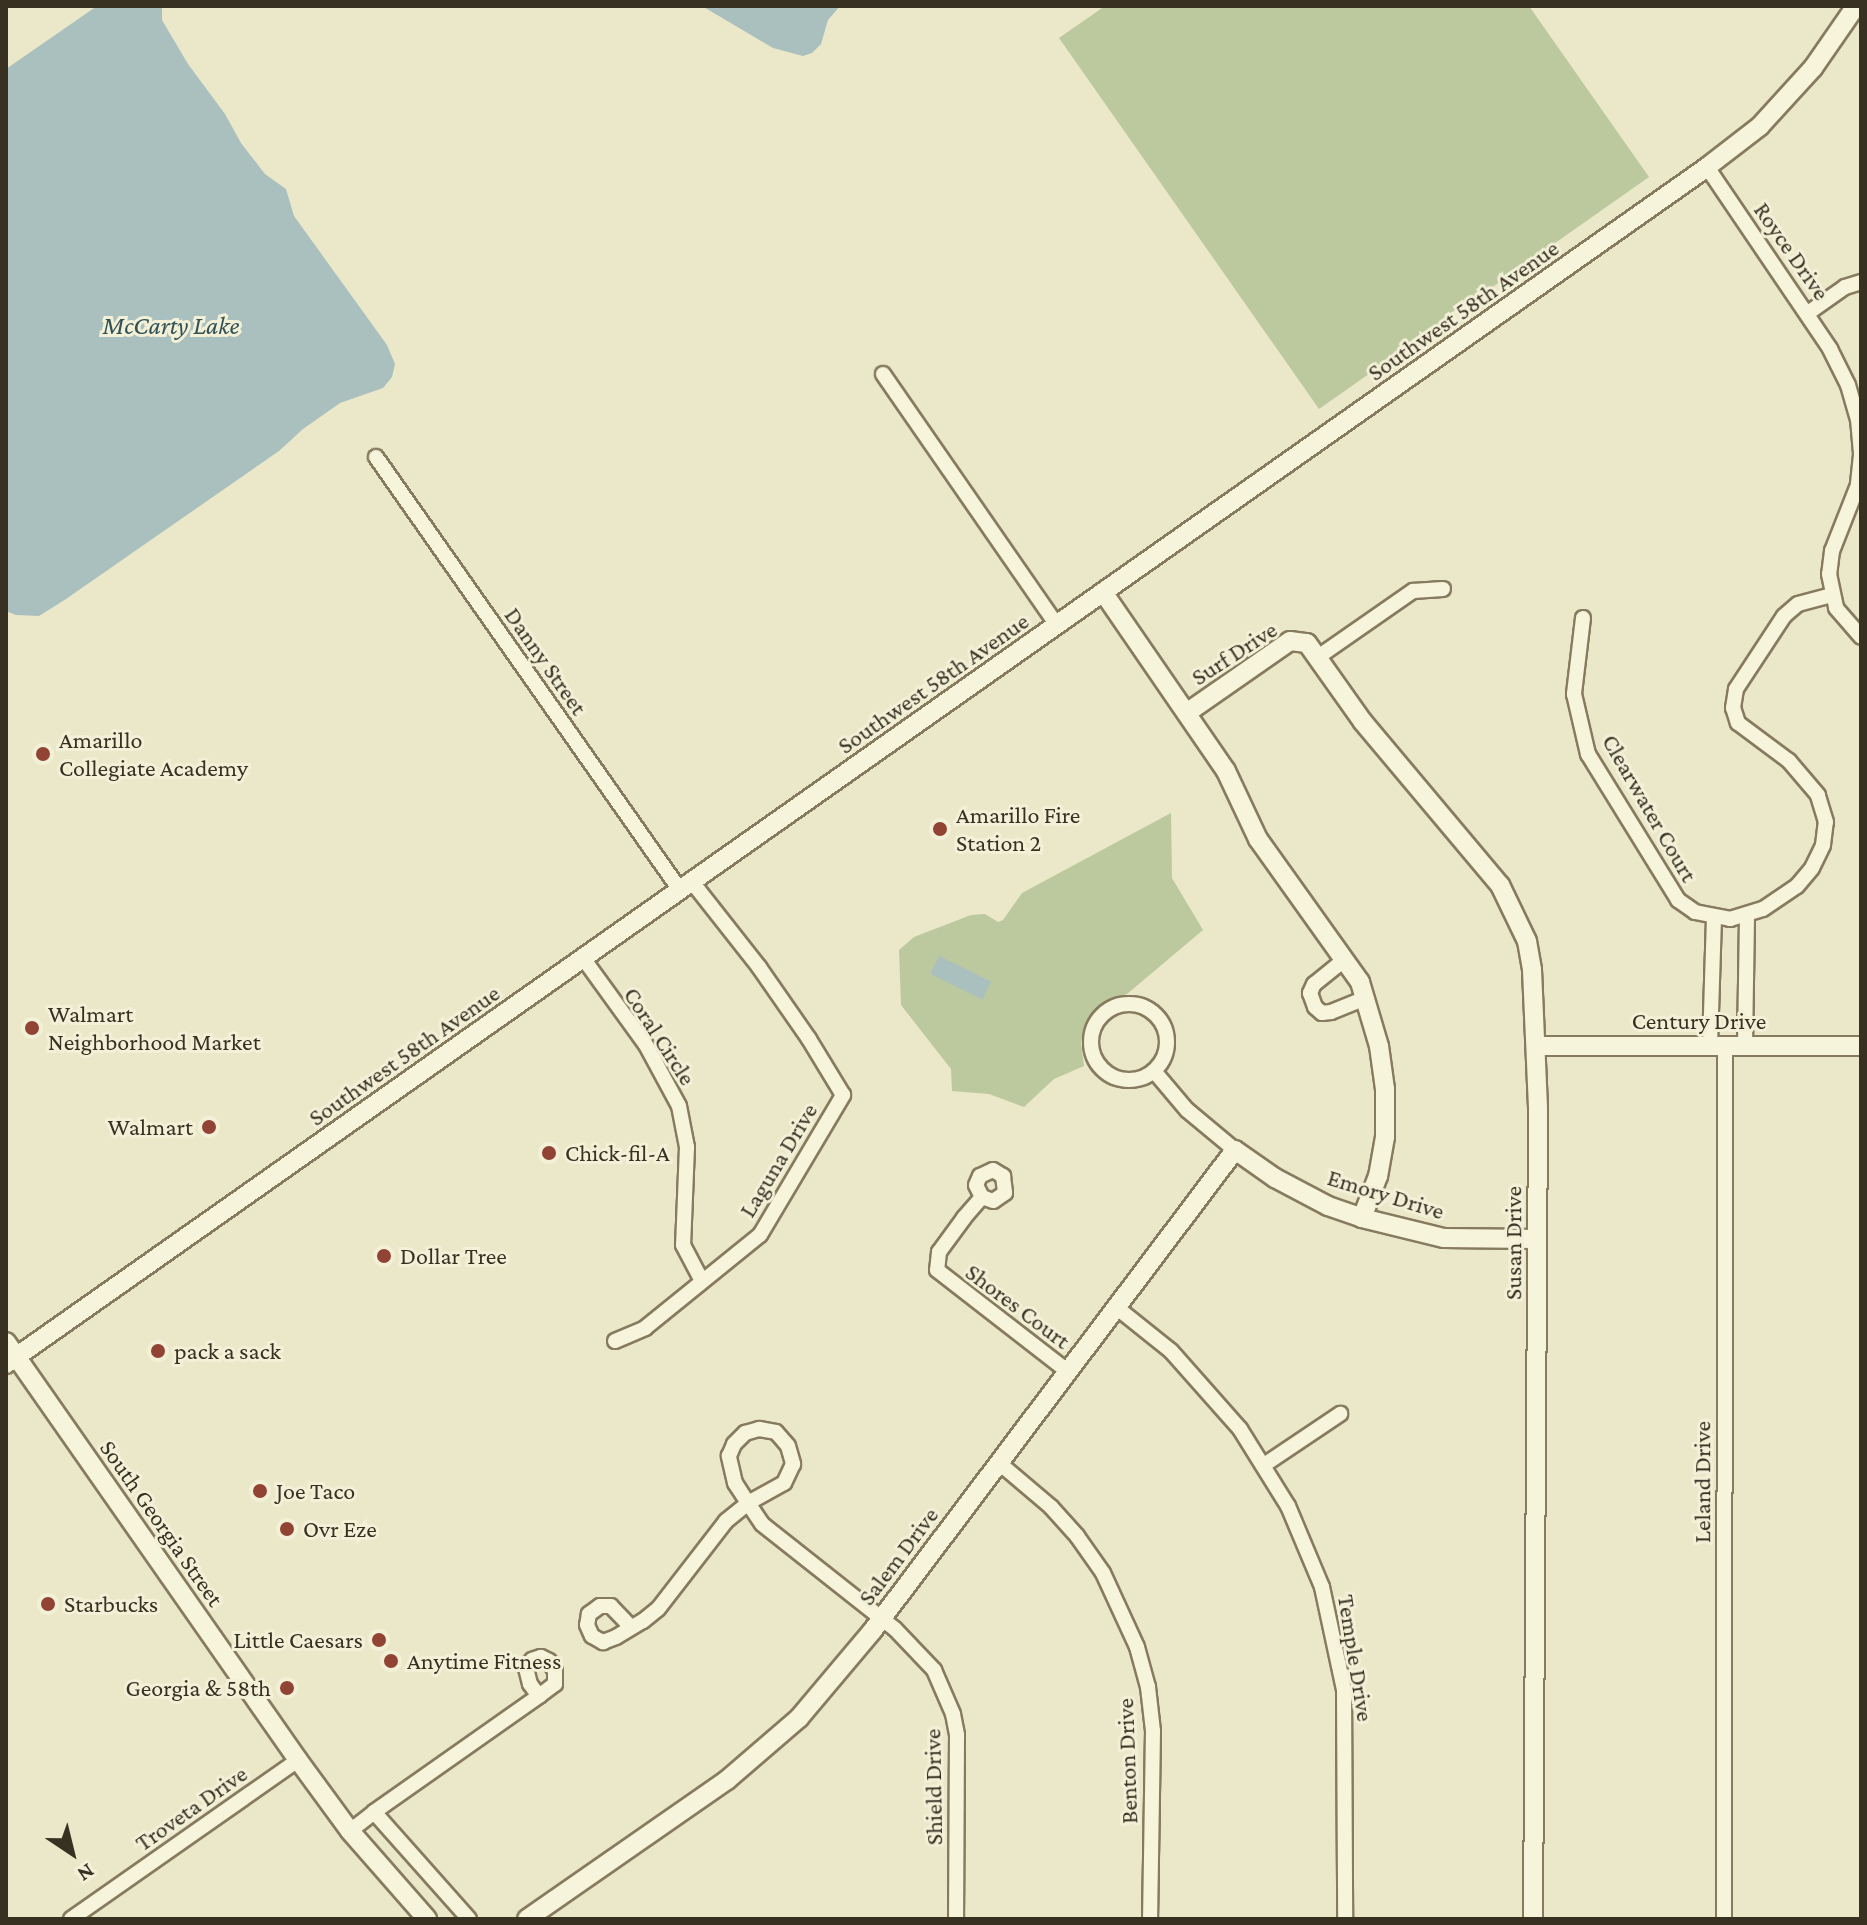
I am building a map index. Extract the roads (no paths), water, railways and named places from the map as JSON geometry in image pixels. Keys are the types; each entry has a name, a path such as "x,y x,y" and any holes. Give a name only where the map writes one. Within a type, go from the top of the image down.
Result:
{"main road":[{"name":"Southwest 58th Avenue","path":"10,1354 686,886 1707,167 1760,126 1828,50 1856,6"},
{"path":"1103,592 1188,712 1226,771 1258,839 1344,960 1366,998 1379,1046 1385,1089 1385,1137 1378,1176 1362,1218"},
{"name":"Surf Drive","path":"1188,712 1290,641 1312,650"},
{"name":"Susan Drive","path":"1312,650 1363,722 1500,885 1527,941 1537,1046 1533,1919"},
{"name":"Century Drive","path":"1537,1046 1861,1046"},
{"name":"Emory Drive","path":"1235,1150 1275,1178 1328,1206 1362,1218 1444,1238 1536,1239"},
{"name":"Salem Drive","path":"527,1919 727,1780 819,1696 1235,1150"},
{"name":"South Georgia Street","path":"10,1354 350,1831 427,1919"}],"street":[{"name":"Royce Drive","path":"1707,167 1808,313 1857,400 1861,455 1858,485 1832,551 1831,595"},
{"path":"1808,313 1845,287 1861,282"},
{"path":"883,374 1057,625"},
{"name":"Danny Street","path":"376,457 686,886"},
{"name":"Surf Drive","path":"1312,650 1413,591 1443,589"},
{"path":"1745,1045 1747,916 1763,909 1805,877 1823,845 1826,822 1818,795 1806,778 1738,723 1733,708 1736,689 1784,616 1798,604 1831,595 1846,623 1861,637"},
{"name":"Clearwater Court","path":"1583,618 1574,694 1588,754 1678,900 1695,912 1714,918 1747,916"},
{"name":"Laguna Drive","path":"615,1341 645,1328 760,1235 843,1095 759,967 686,886"},
{"name":"Leland Drive","path":"1714,918 1724,1919"},
{"name":"Coral Circle","path":"583,958 646,1045 679,1106 687,1147 683,1245 702,1281"},
{"path":"1344,960 1314,984 1310,993 1315,1007 1322,1013 1331,1012 1366,998"},
{"path":"1129,1003 1145,1007 1158,1016 1166,1031 1168,1045 1163,1060 1154,1071 1132,1080 1108,1074 1093,1054 1092,1031 1100,1017 1113,1007 1129,1003"},
{"path":"1154,1071 1187,1110 1235,1150"},
{"name":"Shores Court","path":"982,1197 939,1252 937,1270 1067,1371"},
{"name":"Temple Drive","path":"1116,1307 1171,1351 1202,1383 1264,1465 1304,1542 1322,1587 1337,1646 1347,1735 1345,1919"},
{"path":"1264,1465 1340,1414"},
{"path":"631,1627 658,1609 726,1521 748,1503 784,1483 793,1464 788,1446 776,1432 759,1429 745,1433 734,1444 729,1456 735,1483 748,1503"},
{"name":"Benton Drive","path":"998,1462 1051,1507 1077,1536 1103,1573 1137,1647 1148,1687 1153,1731 1150,1919"},
{"name":"Shield Drive","path":"748,1503 762,1524 918,1649 934,1670 953,1714 957,1735 956,1919"},
{"path":"350,1831 539,1696"},
{"name":"Troveta Drive","path":"71,1919 298,1760"},
{"path":"374,1812 469,1919"}],"water":[{"name":"McCarty Lake","path":"97,6 162,6 162,20 188,64 265,174 286,189 294,216 387,345 395,364 392,377 383,388 340,403 303,429 279,451 66,599 39,616 16,615 6,611 6,69"},
{"path":"702,6 840,6 828,20 821,44 812,53 803,56 773,48"},
{"path":"939,956 991,981 982,999 930,974"}],"place":[{"name":"Amarillo Collegiate Academy","path":"43,754"},
{"name":"Amarillo Fire Station 2","path":"940,829"},
{"name":"Walmart Neighborhood Market","path":"32,1028"},
{"name":"Walmart","path":"209,1127"},
{"name":"Chick-fil-A","path":"549,1153"},
{"name":"Dollar Tree","path":"384,1256"},
{"name":"pack a sack","path":"158,1351"},
{"name":"Joe Taco","path":"260,1491"},
{"name":"Ovr Eze","path":"287,1529"},
{"name":"Starbucks","path":"48,1604"},
{"name":"Little Caesars","path":"379,1640"},
{"name":"Anytime Fitness","path":"391,1661"},
{"name":"Georgia & 58th","path":"287,1688"}]}
